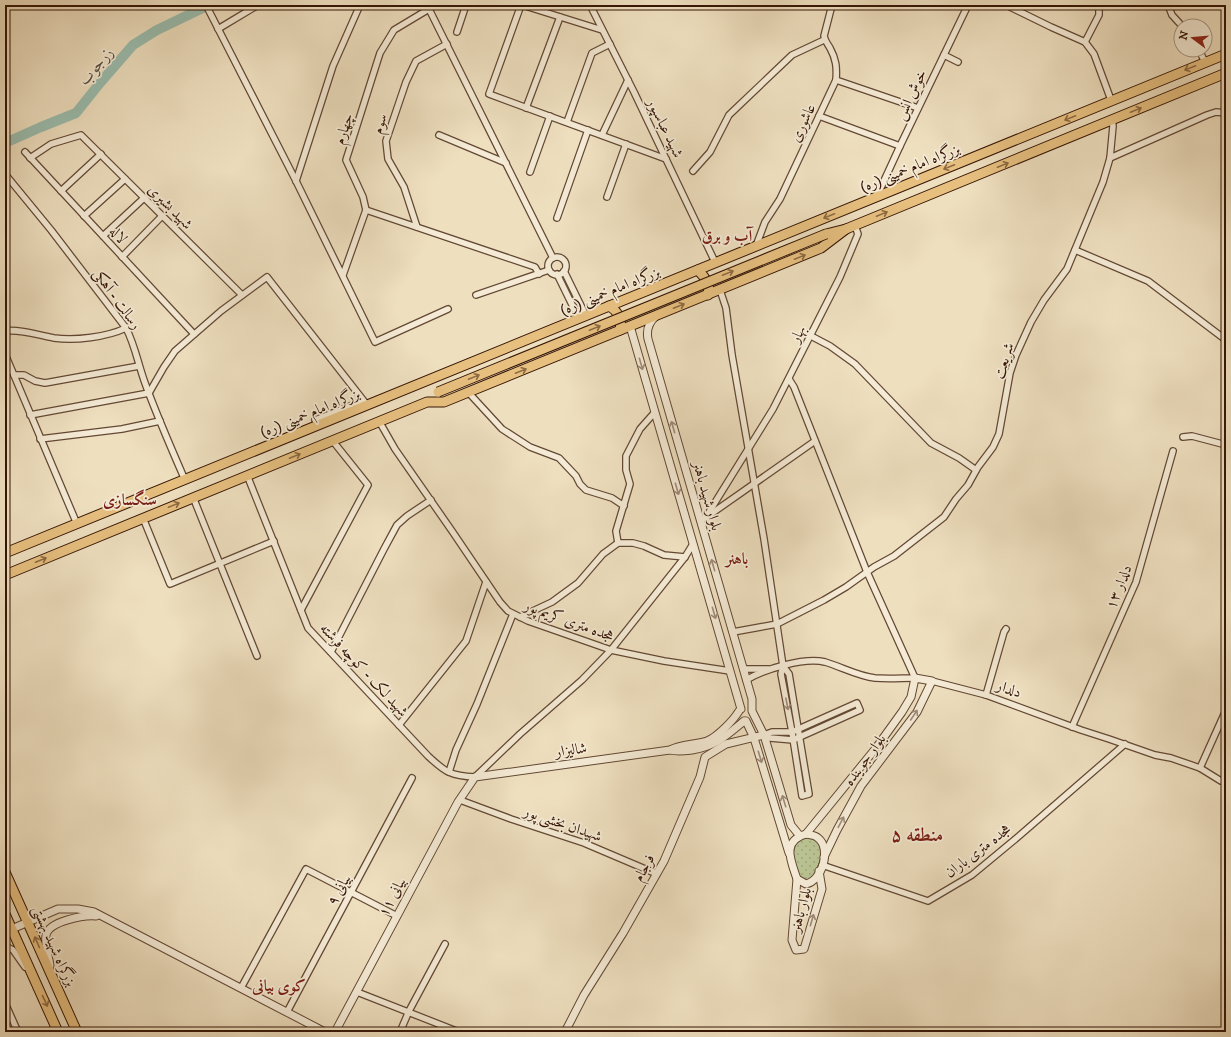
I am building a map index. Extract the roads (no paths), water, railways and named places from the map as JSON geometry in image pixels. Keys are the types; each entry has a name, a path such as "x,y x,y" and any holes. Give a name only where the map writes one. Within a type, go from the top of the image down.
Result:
{"highway":[{"name":"بزرگراه امام خمینی (ره)","path":"5,554 185,480 365,403 698,270 1226,54"},
{"name":"بزرگراه امام خمینی (ره)","path":"427,402 431,395 438,392 826,234 851,227 1226,73"},
{"name":"بزرگراه امام خمینی (ره)","path":"5,575 379,421 427,402 443,403 708,295 821,248 851,227"},
{"path":"698,270 707,283 709,290 708,295"},
{"path":"630,326 627,310 631,300 638,294"},
{"path":"609,306 619,316 621,322 620,330"},
{"path":"627,310 632,318 640,322"},
{"name":"بزرگراه شهید بهشتی","path":"5,872 75,1028"},
{"name":"بزرگراه شهید بهشتی","path":"5,914 8,930 36,982 58,1031"},
{"path":"58,1031 75,1028"}],"street":[{"path":"206,5 296,181 375,342 448,309"},
{"path":"217,27 258,5"},
{"path":"296,181 333,66 360,5"},
{"path":"457,32 466,5"},
{"path":"602,30 522,5 489,94 666,159"},
{"name":"شهید عباسپور","path":"590,5 716,262"},
{"path":"693,171 710,152 729,115 792,55 824,40 832,5"},
{"name":"خوش انس","path":"877,196 968,5"},
{"path":"1006,5 1085,42 1094,54 1112,100"},
{"path":"1085,42 1099,15 1099,5"},
{"path":"1168,5 1175,18"},
{"path":"428,7 553,258"},
{"name":"چهارم","path":"366,210 346,160 380,53 394,30 428,7"},
{"path":"526,108 560,17"},
{"name":"عاشوری","path":"756,246 765,222 780,200 836,80 837,65 830,48 824,40"},
{"name":"سوم","path":"417,227 404,187 388,159 386,140 406,82 416,60 447,44"},
{"path":"567,122 592,53 610,44"},
{"path":"944,55 958,62"},
{"path":"1204,58 1206,62"},
{"path":"602,135 628,80"},
{"path":"836,80 918,108"},
{"path":"1110,158 1207,115 1216,112 1225,112"},
{"path":"530,172 550,116"},
{"path":"819,116 900,146"},
{"name":"شریعت","path":"732,632 777,624 846,587 867,572 894,556 944,517 968,485 976,470 993,448 999,434 1010,373 1016,355 1034,316 1044,300 1067,270 1103,182 1110,158 1113,126 1112,120"},
{"path":"557,218 588,130"},
{"name":"شهید بشیری","path":"30,158 51,144 81,135 242,295"},
{"path":"439,135 506,163"},
{"path":"607,197 626,144"},
{"name":"لاله","path":"24,152 194,334"},
{"path":"61,191 101,154"},
{"name":"رسالت - آهکی","path":"5,174 51,230 126,328 133,341 139,366 149,393 185,480"},
{"path":"84,216 125,179"},
{"path":"103,236 144,198"},
{"path":"342,275 366,210 535,267 539,274"},
{"path":"122,256 162,216"},
{"name":"بهار","path":"703,519 773,409 811,336 840,277 858,234 851,227"},
{"path":"1075,250 1148,281 1226,340"},
{"path":"550,270 549,262 553,258 559,257 564,260 566,265 564,271 582,317"},
{"path":"476,295 550,270 557,274 582,317"},
{"path":"557,274 564,271"},
{"path":"30,415 149,393 171,356 221,311 267,277 365,403 315,420"},
{"path":"720,290 726,308 732,355 777,624 783,666 781,674 795,731 794,740 802,796 809,794 800,737 795,731"},
{"name":"بلوار شهید باهنر","path":"657,315 649,324 647,336 679,446 703,519 732,632 752,699 752,711"},
{"name":"بلوار شهید باهنر","path":"630,326 740,710"},
{"path":"5,331 18,331 55,338 78,338 116,332 126,328"},
{"path":"811,336 830,346 855,364 931,443 959,458 976,470"},
{"path":"5,354 77,524"},
{"path":"14,375 24,375 35,381 45,383 139,366"},
{"path":"789,379 794,387 867,572 915,678"},
{"path":"468,392 502,429 530,447 559,458 576,476 580,484 586,490 612,498 624,506"},
{"path":"618,543 616,531 630,484 626,470 626,456 640,429 655,412 668,409"},
{"path":"40,439 122,429 160,420"},
{"name":"هجده متری کریم پور","path":"379,421 394,449 431,500 500,602 508,611 528,621 611,650 730,672"},
{"path":"1184,437 1192,436 1226,445"},
{"path":"301,610 368,485 332,440"},
{"path":"703,519 815,441"},
{"path":"666,450 679,446"},
{"name":"دلدار ۱۳","path":"1072,727 1136,582 1173,451"},
{"name":"شهید لک - کوچه فرشته","path":"247,476 308,628 442,770 464,776 475,777"},
{"path":"194,497 258,656"},
{"path":"331,652 397,525 407,516 431,500"},
{"path":"143,518 170,584 274,541"},
{"path":"520,617 552,602 578,583 603,554 618,543 633,543 664,555 685,557"},
{"path":"475,777 520,734 582,680 611,650 685,557 693,544"},
{"path":"399,725 466,641 486,582"},
{"path":"449,772 456,750 477,704 513,614"},
{"path":"986,695 1006,629"},
{"name":"دلدار","path":"774,668 812,660 825,662 874,678 915,678 932,681 986,695 1072,727 1155,755 1171,758 1200,768 1221,781 1226,781"},
{"path":"743,669 774,668"},
{"path":"746,680 756,674 774,668"},
{"name":"بلوار جوینده","path":"803,835 876,748 902,712 911,697 915,678"},
{"name":"بلوار جوینده","path":"824,857 861,786 917,712 932,681"},
{"path":"703,745 705,757 726,744 742,739 754,738 772,732 795,731 857,703 860,710 794,740 770,738 764,735"},
{"path":"789,853 792,843 796,838 803,835 817,837 822,842 824,857 816,878 810,883 806,884 797,879 789,853 754,738 745,721 740,719 740,710 747,707 752,711 764,735 791,825 803,835"},
{"name":"شالیزار","path":"703,745 718,734 740,710"},
{"path":"1200,768 1226,710"},
{"path":"745,721 752,718 752,711"},
{"name":"شالیزار","path":"475,777 670,750 676,747 713,744 725,737 745,721"},
{"name":"هجده متری باران","path":"821,868 928,901 972,875 1124,744"},
{"name":"فرجام","path":"566,1032 584,994 623,933 670,848 697,783 705,757"},
{"name":"بیانی ۱۱","path":"335,1032 460,800 475,777"},
{"name":"بیانی ۹","path":"287,1012 412,778"},
{"name":"شهیدان بخشی پور","path":"460,800 511,819 584,843 656,874"},
{"name":"بلوار باهنر","path":"797,879 792,940 796,950 804,949 822,889 821,868"},
{"path":"241,988 306,869 397,916"},
{"path":"8,930 54,911 63,909 85,910 102,916 325,1032"},
{"path":"52,975 46,940 48,930 53,926 76,917 86,915 102,916"},
{"path":"400,1032 409,1011 445,944"},
{"path":"5,946 13,950 36,982"},
{"path":"357,992 409,1011 459,1032"},
{"path":"5,1003 18,1032"}],"waterway":[{"name":"زرجوب","path":"5,143 76,113 133,45 157,30 209,5"}],"district":[{"name":"آب و برق","path":"727,236"},
{"name":"سنگسازی","path":"130,500"},
{"name":"باهنر","path":"737,559"},
{"name":"منطقه ۵","path":"917,835"},
{"name":"کوی بیانی","path":"279,986"}]}
